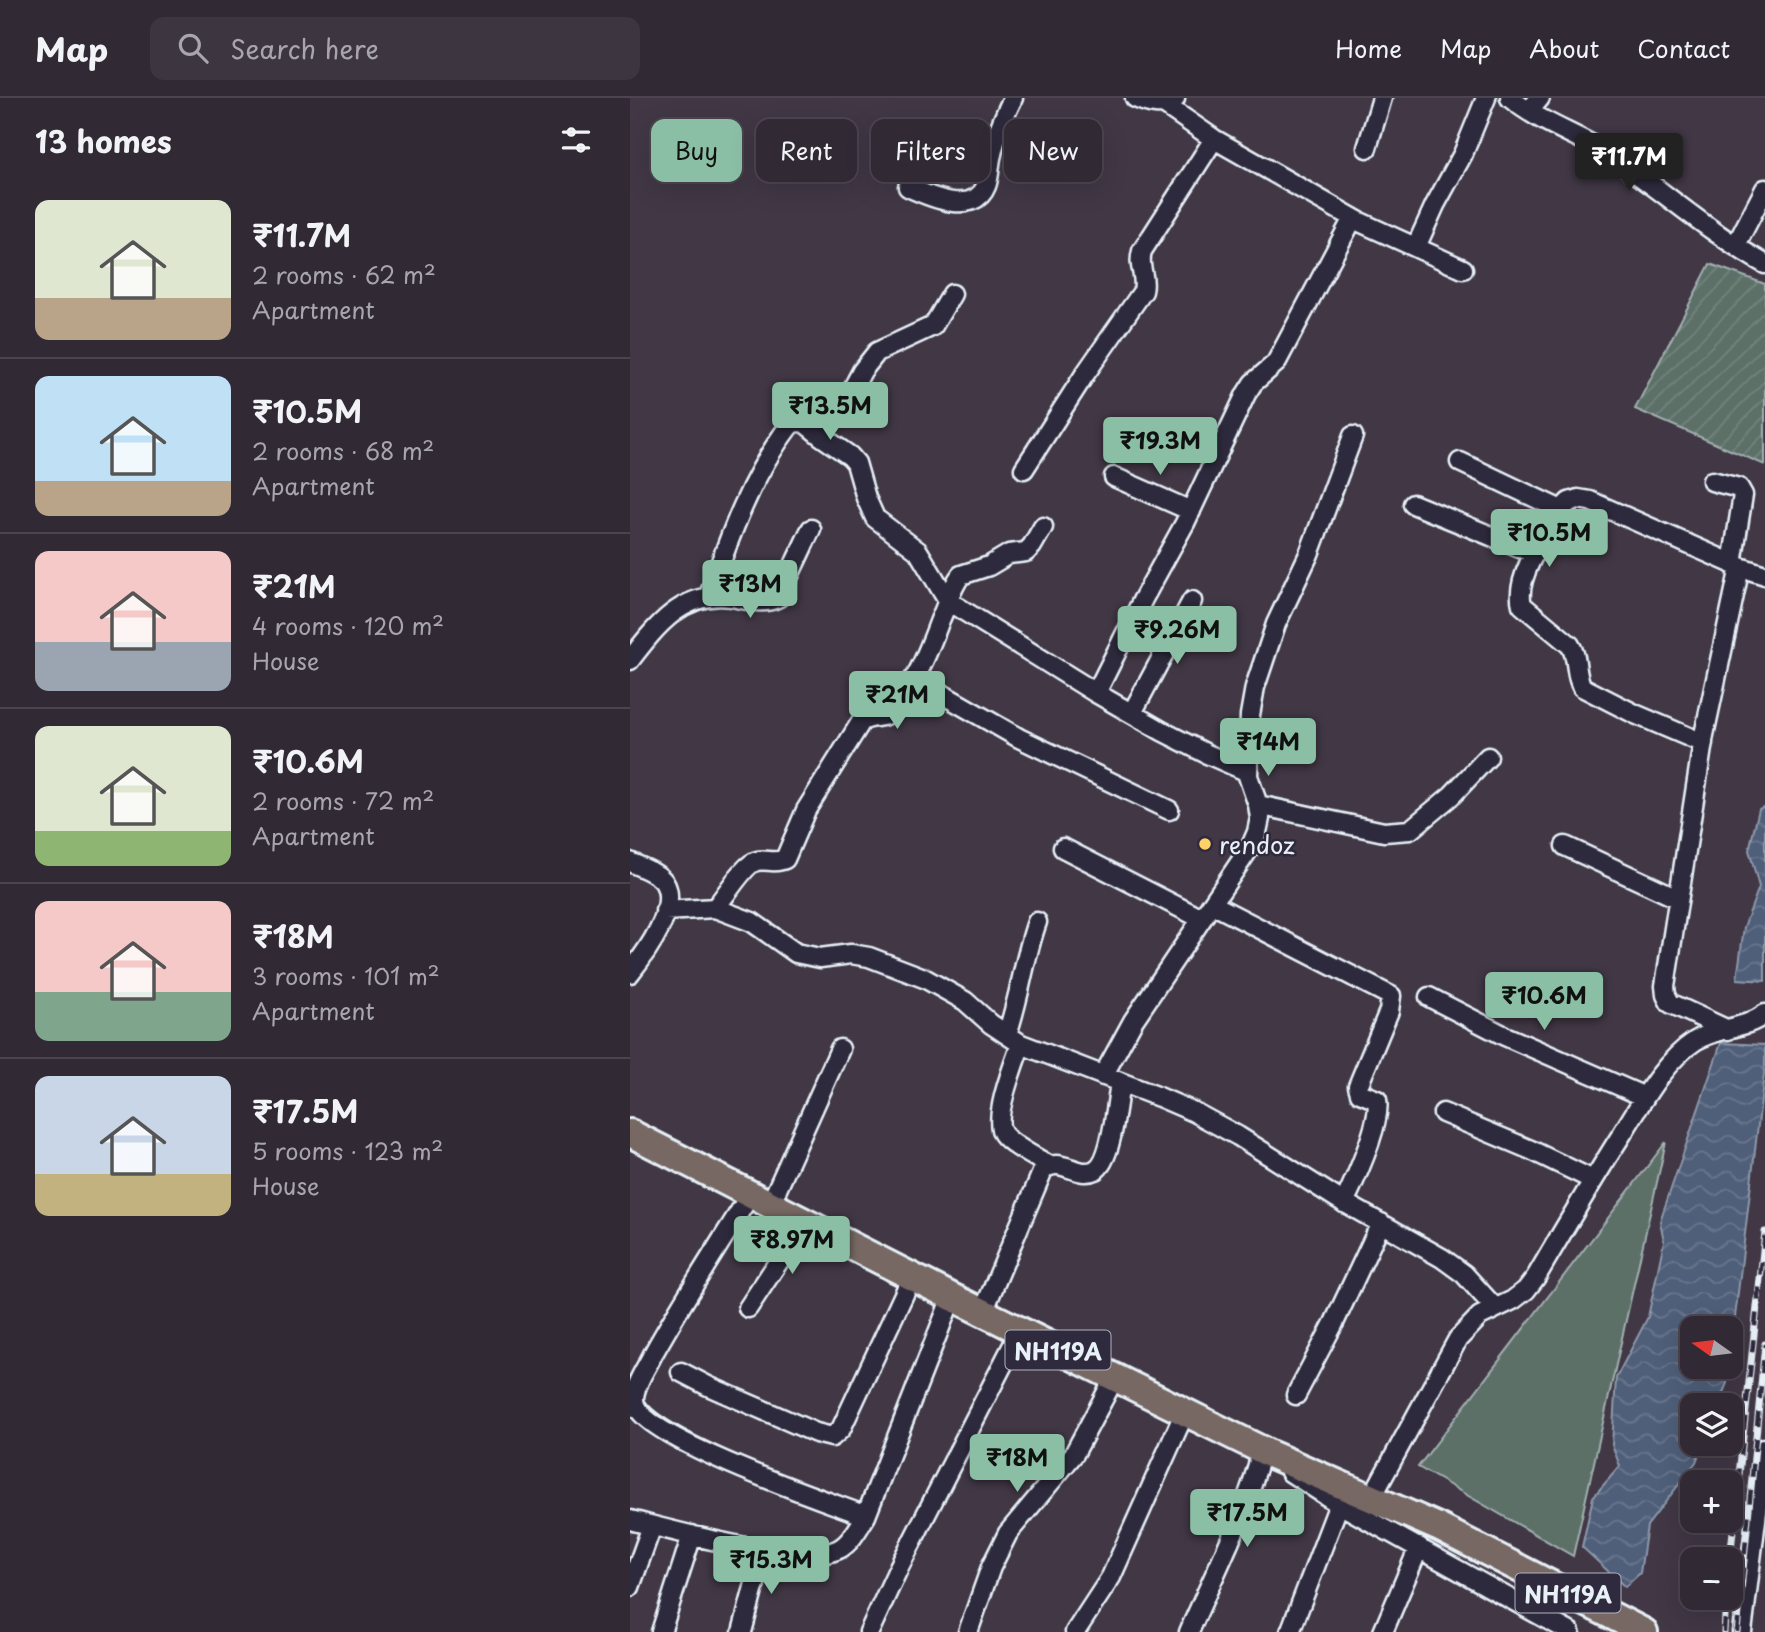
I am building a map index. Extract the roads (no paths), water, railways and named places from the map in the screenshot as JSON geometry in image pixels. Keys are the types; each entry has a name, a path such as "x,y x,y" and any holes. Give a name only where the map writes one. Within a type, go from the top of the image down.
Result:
{"highway":[{"name":"NH119A","path":"630,1133 804,1223 1267,1453 1373,1497 1644,1632"}],"street":[{"path":"908,187 941,200 964,202 981,195 986,186 997,134 1013,98"},
{"path":"1135,98 1148,103 1171,101 1214,139 1353,218 1463,269"},
{"path":"1367,148 1382,98"},
{"path":"1416,247 1434,205 1457,168 1486,98"},
{"path":"1510,98 1534,105 1765,264"},
{"path":"1024,469 1143,291 1145,279 1140,267 1142,251 1214,139"},
{"path":"1736,245 1765,189"},
{"path":"1096,693 1143,598 1191,511 1246,394 1253,383 1276,363 1353,218"},
{"path":"709,596 754,486 790,425 804,422 830,423 877,352 933,326 952,294"},
{"path":"804,422 850,456 860,474 875,518 918,551 948,601 1096,693 1189,746 1248,772"},
{"path":"1037,922 1017,1006 1007,1087 999,1125 1009,1140 1048,1165 1057,1164 1087,1172 1094,1171 1099,1166 1111,1138 1112,1079 1133,1021 1251,846 1260,818 1248,772 1250,715 1276,624 1309,554 1353,436"},
{"path":"1460,462 1561,510"},
{"path":"1114,477 1191,511"},
{"path":"1712,481 1739,488 1743,495 1736,566 1703,743 1667,962 1666,995 1670,1003 1728,1030"},
{"path":"1703,743 1635,714 1582,687 1578,679 1575,652 1522,606 1520,587 1535,554 1561,510 1569,502 1578,499 1590,501 1736,566 1765,575"},
{"path":"1413,504 1535,554"},
{"path":"715,908 751,863 781,862 785,859 806,810 861,722 866,718 890,713 914,678 952,589 961,575 989,566 1009,554 1026,552 1043,527"},
{"path":"630,660 670,615 695,599 709,596 763,602 779,597 811,529"},
{"path":"1132,713 1192,601"},
{"path":"914,678 1029,744 1169,810"},
{"path":"1258,805 1384,832 1410,830 1452,795 1488,757"},
{"path":"1565,846 1677,898"},
{"path":"1063,848 1391,996 1389,1011 1358,1086 1360,1093 1377,1100 1378,1107 1368,1146 1344,1203"},
{"path":"630,862 663,880 667,889 662,922 630,973"},
{"path":"665,911 715,908 752,922 796,953 820,958 851,954 869,957 924,978 965,1001 1014,1039 1219,1125 1344,1203 1424,1247 1464,1274 1495,1308"},
{"path":"1429,997 1505,1036 1645,1097"},
{"path":"1373,1497 1458,1339 1480,1316 1513,1300 1536,1278 1645,1097 1672,1062 1694,1042 1710,1033 1753,1023 1765,1014"},
{"path":"840,1049 760,1200 641,1376 634,1399 636,1407 662,1428 707,1454 866,1516"},
{"path":"1443,1113 1594,1180"},
{"path":"983,1312 1038,1180 1048,1165"},
{"path":"748,1308 804,1223"},
{"path":"1296,1395 1334,1323 1381,1223"},
{"path":"681,1372 804,1428 832,1437 841,1429 912,1276"},
{"path":"630,1520 764,1550 829,1553 840,1549 849,1541 866,1516 952,1297"},
{"path":"869,1632 899,1567 1020,1331"},
{"path":"968,1632 991,1567 1008,1533 1074,1454 1115,1377"},
{"path":"1075,1632 1111,1577 1185,1412"},
{"path":"1742,1632 1765,1448"},
{"path":"1189,1632 1267,1453 1290,1472 1339,1504 1570,1632"},
{"path":"1290,1632 1339,1504"},
{"path":"630,1587 652,1525"},
{"path":"661,1632 692,1535"},
{"path":"1382,1632 1419,1547"},
{"path":"742,1632 764,1550"}],"water":[{"path":"1765,806 1765,981 1737,979 1744,927 1759,887 1749,850 1759,809"},
{"path":"1721,1043 1765,1045 1765,1066 1735,1316 1680,1316 1680,1379 1728,1379 1727,1383 1723,1393 1680,1393 1680,1456 1698,1456 1690,1470 1680,1470 1680,1483 1647,1526 1640,1573 1625,1587 1582,1547 1593,1497 1620,1466 1612,1445 1616,1378 1648,1317 1664,1241 1660,1221"}],"railway":[{"path":"1731,1547 1765,1232"},
{"path":"1737,1632 1765,1344"},
{"path":"1724,1632 1725,1610"}],"place":[{"name":"rendoz","path":"1205,844"}]}
